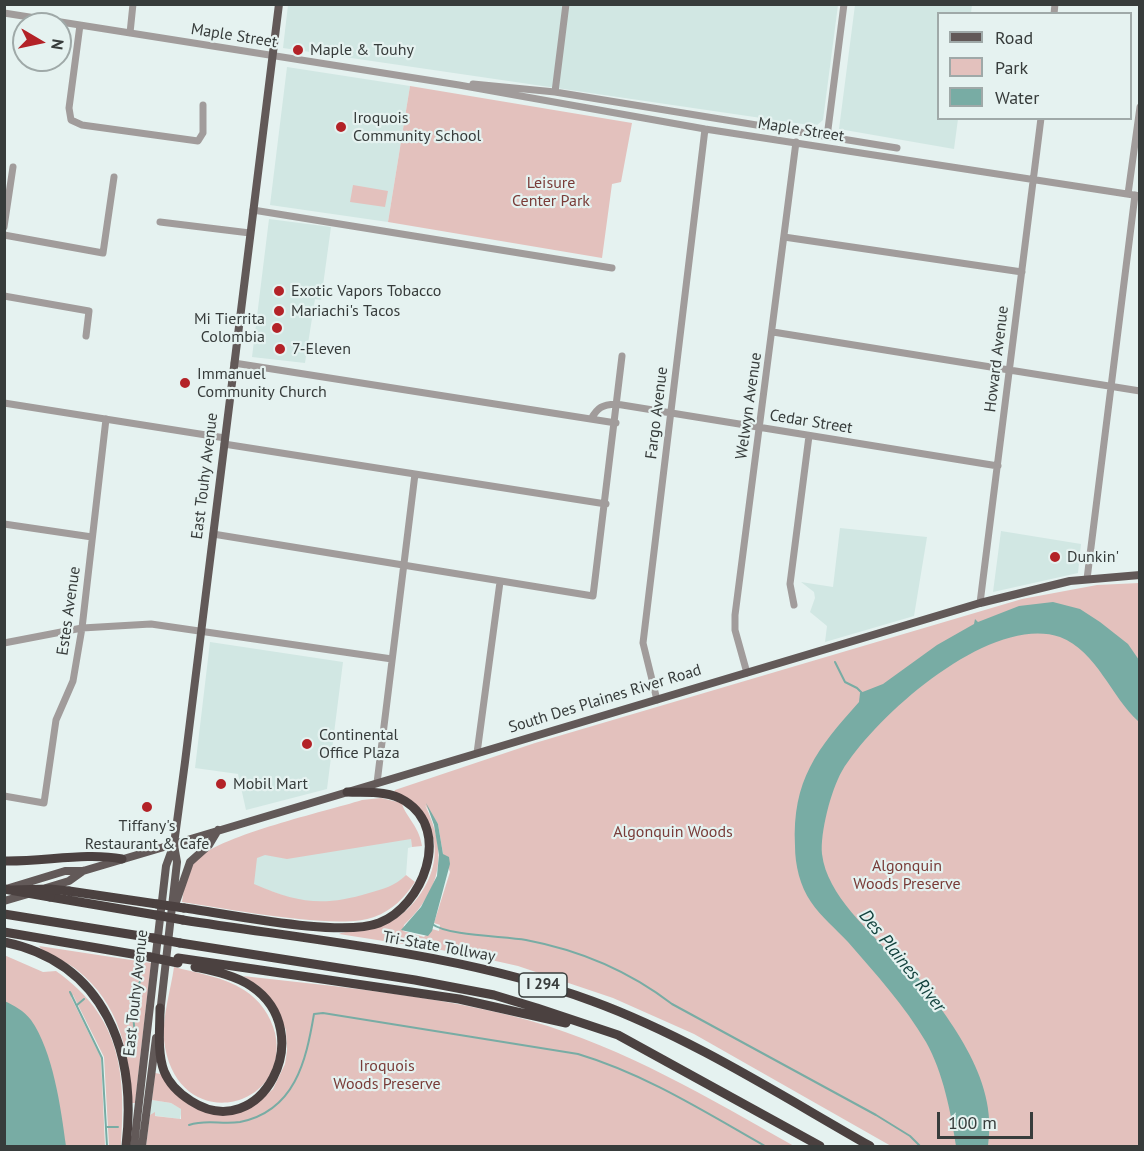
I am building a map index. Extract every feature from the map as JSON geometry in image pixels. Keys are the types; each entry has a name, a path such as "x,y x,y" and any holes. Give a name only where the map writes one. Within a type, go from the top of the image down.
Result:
{"highway":[{"path":"8,890 69,891 326,928 367,926 396,913 413,896 425,875 429,847 423,822 412,806 396,797 347,792"},
{"path":"4,861 40,862 104,855 122,859"},
{"name":"Tri-State Tollway","path":"8,890 436,960 550,987 593,1001 657,1028 870,1146"},
{"name":"I 294","path":"4,914 494,995 618,1035 820,1146"},
{"path":"4,932 41,938 75,940 178,960 459,999 592,1027"},
{"path":"4,942 44,954 65,968 87,987 110,1017 121,1046 126,1081 126,1146"},
{"path":"160,1008 160,1041 164,1070 184,1096 199,1106 221,1110 245,1105 268,1089 282,1061 282,1042 277,1017 266,999 244,982 178,960"}],"main road":[{"name":"East Touhy Avenue","path":"134,1146 166,866 174,844 279,4"},
{"name":"South Des Plaines River Road","path":"8,890 65,871 83,871 981,603 1087,579 1140,575"},
{"path":"171,914 190,862 209,845 218,830"},
{"name":"East Touhy Avenue","path":"142,1146 177,862 174,844"},
{"name":"South Des Plaines River Road","path":"4,901 69,881 83,871"}],"street":[{"path":"5,13 7,4"},
{"path":"130,33 133,4"},
{"path":"555,92 566,4"},
{"path":"827,137 844,4"},
{"name":"Maple Street","path":"5,13 459,85 705,129 1134,195"},
{"path":"80,25 69,108 71,120 82,125 198,141 203,133 204,105"},
{"name":"Maple Street","path":"459,85 500,85 555,92 897,148"},
{"path":"1087,579 1134,195 1140,107"},
{"name":"Howard Avenue","path":"981,603 1041,120"},
{"name":"Fargo Avenue","path":"657,700 643,643 705,129"},
{"name":"Welwyn Avenue","path":"747,673 735,630 735,615 796,142"},
{"path":"4,227 13,168"},
{"path":"4,235 103,252 114,177"},
{"path":"253,210 612,268"},
{"path":"160,222 250,233"},
{"path":"784,237 1022,272"},
{"path":"4,296 89,311 86,336"},
{"path":"773,332 1140,391"},
{"path":"213,534 593,596 616,423 622,356"},
{"path":"234,363 616,423"},
{"path":"4,403 415,474 606,504"},
{"path":"591,419 597,409 603,405 616,404"},
{"name":"Cedar Street","path":"616,404 998,466"},
{"name":"Estes Avenue","path":"4,796 44,803 56,720 73,681 82,628 106,419"},
{"path":"794,605 790,584 809,435"},
{"path":"377,783 415,474"},
{"path":"4,524 92,537"},
{"path":"477,753 500,582"},
{"path":"4,643 82,628 151,624 392,660"}],"shaded area":[{"path":"288,5 838,5 823,120 816,126 283,48"},
{"path":"855,5 972,5 971,12 937,12 937,120 958,120 954,149 839,129"},
{"name":"Iroquois Community School","path":"287,67 410,86 388,222 270,205"},
{"path":"269,219 331,227 321,300 315,299 305,363 252,357"},
{"path":"840,528 927,537 914,616 825,642 827,626 810,612 815,598 814,592 801,582 833,587"},
{"path":"1001,531 1081,544 1078,573 993,592"},
{"path":"210,642 343,662 327,789 246,810 238,774 195,768"},
{"path":"410,826 412,847 408,848 406,875 378,903 330,912 202,867"},
{"path":"152,1100 171,1103 182,1109 180,1119 150,1115"}],"green space":[{"name":"Leisure Center Park","path":"410,86 632,123 621,182 612,184 602,258 388,222"},
{"path":"353,185 388,191 385,207 350,202"},
{"name":"Algonquin Woods Preserve","path":"1139,583 1139,1146 891,1146 694,1034 613,998 518,966 460,953 339,934 388,923 410,907 427,884 435,856 430,829 419,815 394,793 395,790 535,743 1022,599 1097,585","holes":["425,805 438,824 443,854 450,872 434,923 440,925 439,931 432,929 424,937 403,931 404,925 427,898 437,869 437,839"]},
{"path":"381,798 402,803 418,832 422,846 412,847 411,839 287,859 265,855 257,858 254,884 298,899 324,901 379,890 406,875 415,882 398,903 387,911 357,921 309,920 182,902 188,873 197,859 210,850 275,825 362,800"},
{"path":"39,946 151,963 135,1103 132,1103 125,1047 113,1014 92,983 77,970"},
{"path":"4,955 43,972 56,971 78,989 94,1007 115,1048 120,1070 121,1146 109,1146 104,1057 73,995 71,997 101,1058 105,1146 5,1146"},
{"path":"174,967 210,976 236,986 255,998 267,1014 275,1033 276,1060 266,1081 250,1095 230,1102 208,1101 188,1091 173,1071 164,1040 164,1031"},
{"name":"Iroquois Woods Preserve","path":"243,976 424,998 531,1021 600,1045 633,1060 698,1092 794,1146 146,1146 150,1115 155,1112 155,1116 181,1119 181,1109 171,1103 152,1100 155,1073 161,1074 189,1105 209,1113 262,1099 273,1089 285,1064 286,1030 271,1000 260,987"}],"water":[{"path":"1053,602 1080,609 1128,644 1139,660 1139,722 1129,712 1094,663 1073,644 1060,637 1032,634 1001,640 969,654 937,674 880,723 842,771 827,812 822,854 832,884 851,912 896,961 909,965 954,1027 978,1072 986,1096 989,1120 988,1146 956,1146 942,1079 926,1042 889,990 848,942 819,913 804,889 795,853 798,802 810,767 831,735 859,702 860,693 883,684 937,645 974,624 975,619 978,622 1019,606"},
{"path":"426,803 438,824 443,854 449,857 450,864 432,931 428,936 401,930 421,907 437,876 439,855 434,825"},
{"path":"4,1001 19,1009 31,1020 45,1047 55,1080 66,1146 5,1146"}],"waterway":[{"path":"835,662 845,682 863,694"},
{"path":"432,924 450,931 546,944 603,963 638,981 672,1004 876,1115 910,1136 920,1146"},
{"path":"132,1036 135,1033 134,999 141,979"},
{"path":"70,992 102,1058 107,1146"},
{"path":"77,1005 84,999"},
{"path":"189,1125 202,1122 240,1122 259,1116 274,1107 295,1082 302,1066 314,1014 323,1013 578,1054 651,1083 765,1146"},
{"path":"134,1041 135,1033"},
{"path":"106,1127 118,1127"}],"place":[{"name":"Maple & Touhy","path":"298,50"},
{"name":"Iroquois Community School","path":"341,127"},
{"name":"Exotic Vapors Tobacco","path":"279,291"},
{"name":"Mariachi's Tacos","path":"279,311"},
{"name":"Mi Tierrita Colombia","path":"277,328"},
{"name":"7-Eleven","path":"280,349"},
{"name":"Immanuel Community Church","path":"185,383"},
{"name":"Dunkin'","path":"1055,557"},
{"name":"Continental Office Plaza","path":"307,744"},
{"name":"Mobil Mart","path":"221,784"},
{"name":"Tiffany's Restaurant & Cafe","path":"147,807"}],"park label":[{"name":"Algonquin Woods","path":"673,832"}],"water label":[{"name":"Des Plaines River","path":"902,961"}]}
